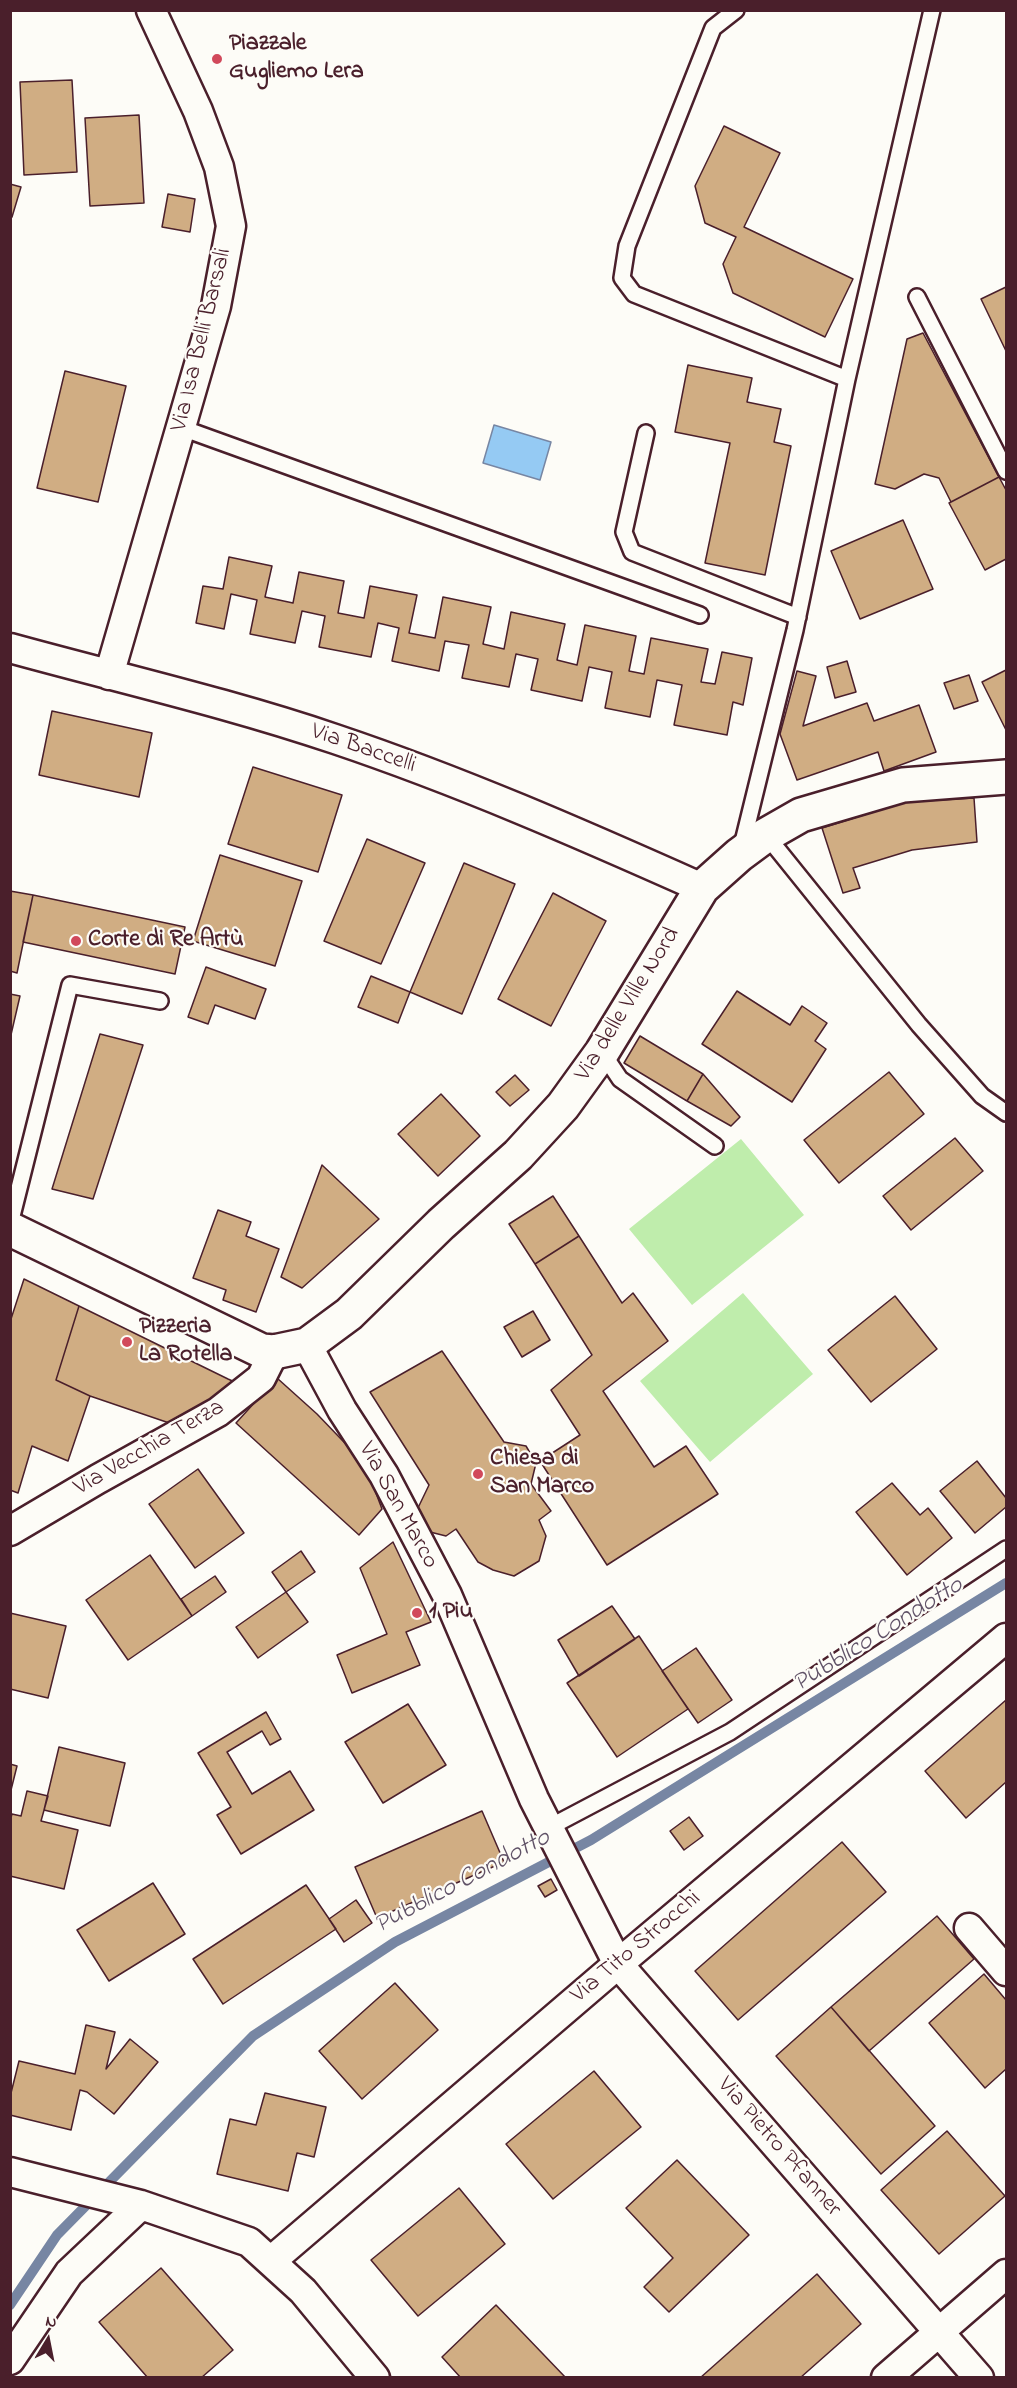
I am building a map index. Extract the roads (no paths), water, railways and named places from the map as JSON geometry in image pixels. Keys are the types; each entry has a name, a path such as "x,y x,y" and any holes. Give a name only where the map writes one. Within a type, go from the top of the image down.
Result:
{"street":[{"name":"Via Isa Belli Barsali","path":"109,675 216,306 231,225 219,167 198,111 151,10"},
{"name":"Via Baccelli","path":"10,648 200,697 336,739 503,800 702,888"},
{"name":"Via delle Ville Nord","path":"307,1345 349,1314 441,1224 518,1155 563,1106 602,1052 702,888 739,855 766,835 801,815 903,785 1006,777"},
{"path":"10,1226 262,1351 274,1352 307,1345"},
{"name":"Via San Marco","path":"307,1345 342,1410 384,1475 447,1595 551,1834 618,1964"},
{"name":"Via Vecchia Terza","path":"10,1531 218,1412 261,1378 274,1352"},
{"name":"Via Tito Strocchi","path":"271,2261 618,1964 1006,1638"},
{"path":"969,1928 1006,1971"},
{"name":"Via Pietro Pfanner","path":"618,1964 979,2378"},
{"path":"10,2172 133,2203 249,2242 303,2290 375,2378"},
{"path":"10,2360 69,2273 133,2203"},
{"path":"886,2378 1006,2274"}],"lane":[{"path":"736,10 713,28 627,246 622,278 633,294 847,379"},
{"path":"739,855 798,617 847,379 932,10"},
{"path":"917,297 1006,471"},
{"path":"182,428 700,615"},
{"path":"646,433 624,532 632,552 798,617"},
{"path":"766,835 935,1043 982,1096 1006,1113"},
{"path":"10,1226 69,985 160,1001"},
{"path":"602,1052 620,1079 715,1146"},
{"path":"551,1834 730,1732 1006,1549"}],"water":[{"path":"494,425 551,442 540,480 483,463"}],"waterway":[{"name":"Pubblico Condotto","path":"10,2305 57,2235 253,2036 395,1942 591,1840 1006,1583"}],"place":[{"name":"Piazzale Gugliemo Lera","path":"217,59"},
{"name":"Corte di Re Artù","path":"76,941"},
{"name":"Pizzeria La Rotella","path":"127,1342"},
{"name":"Chiesa di San Marco","path":"478,1474"},
{"name":"1 Piu","path":"417,1613"}]}
